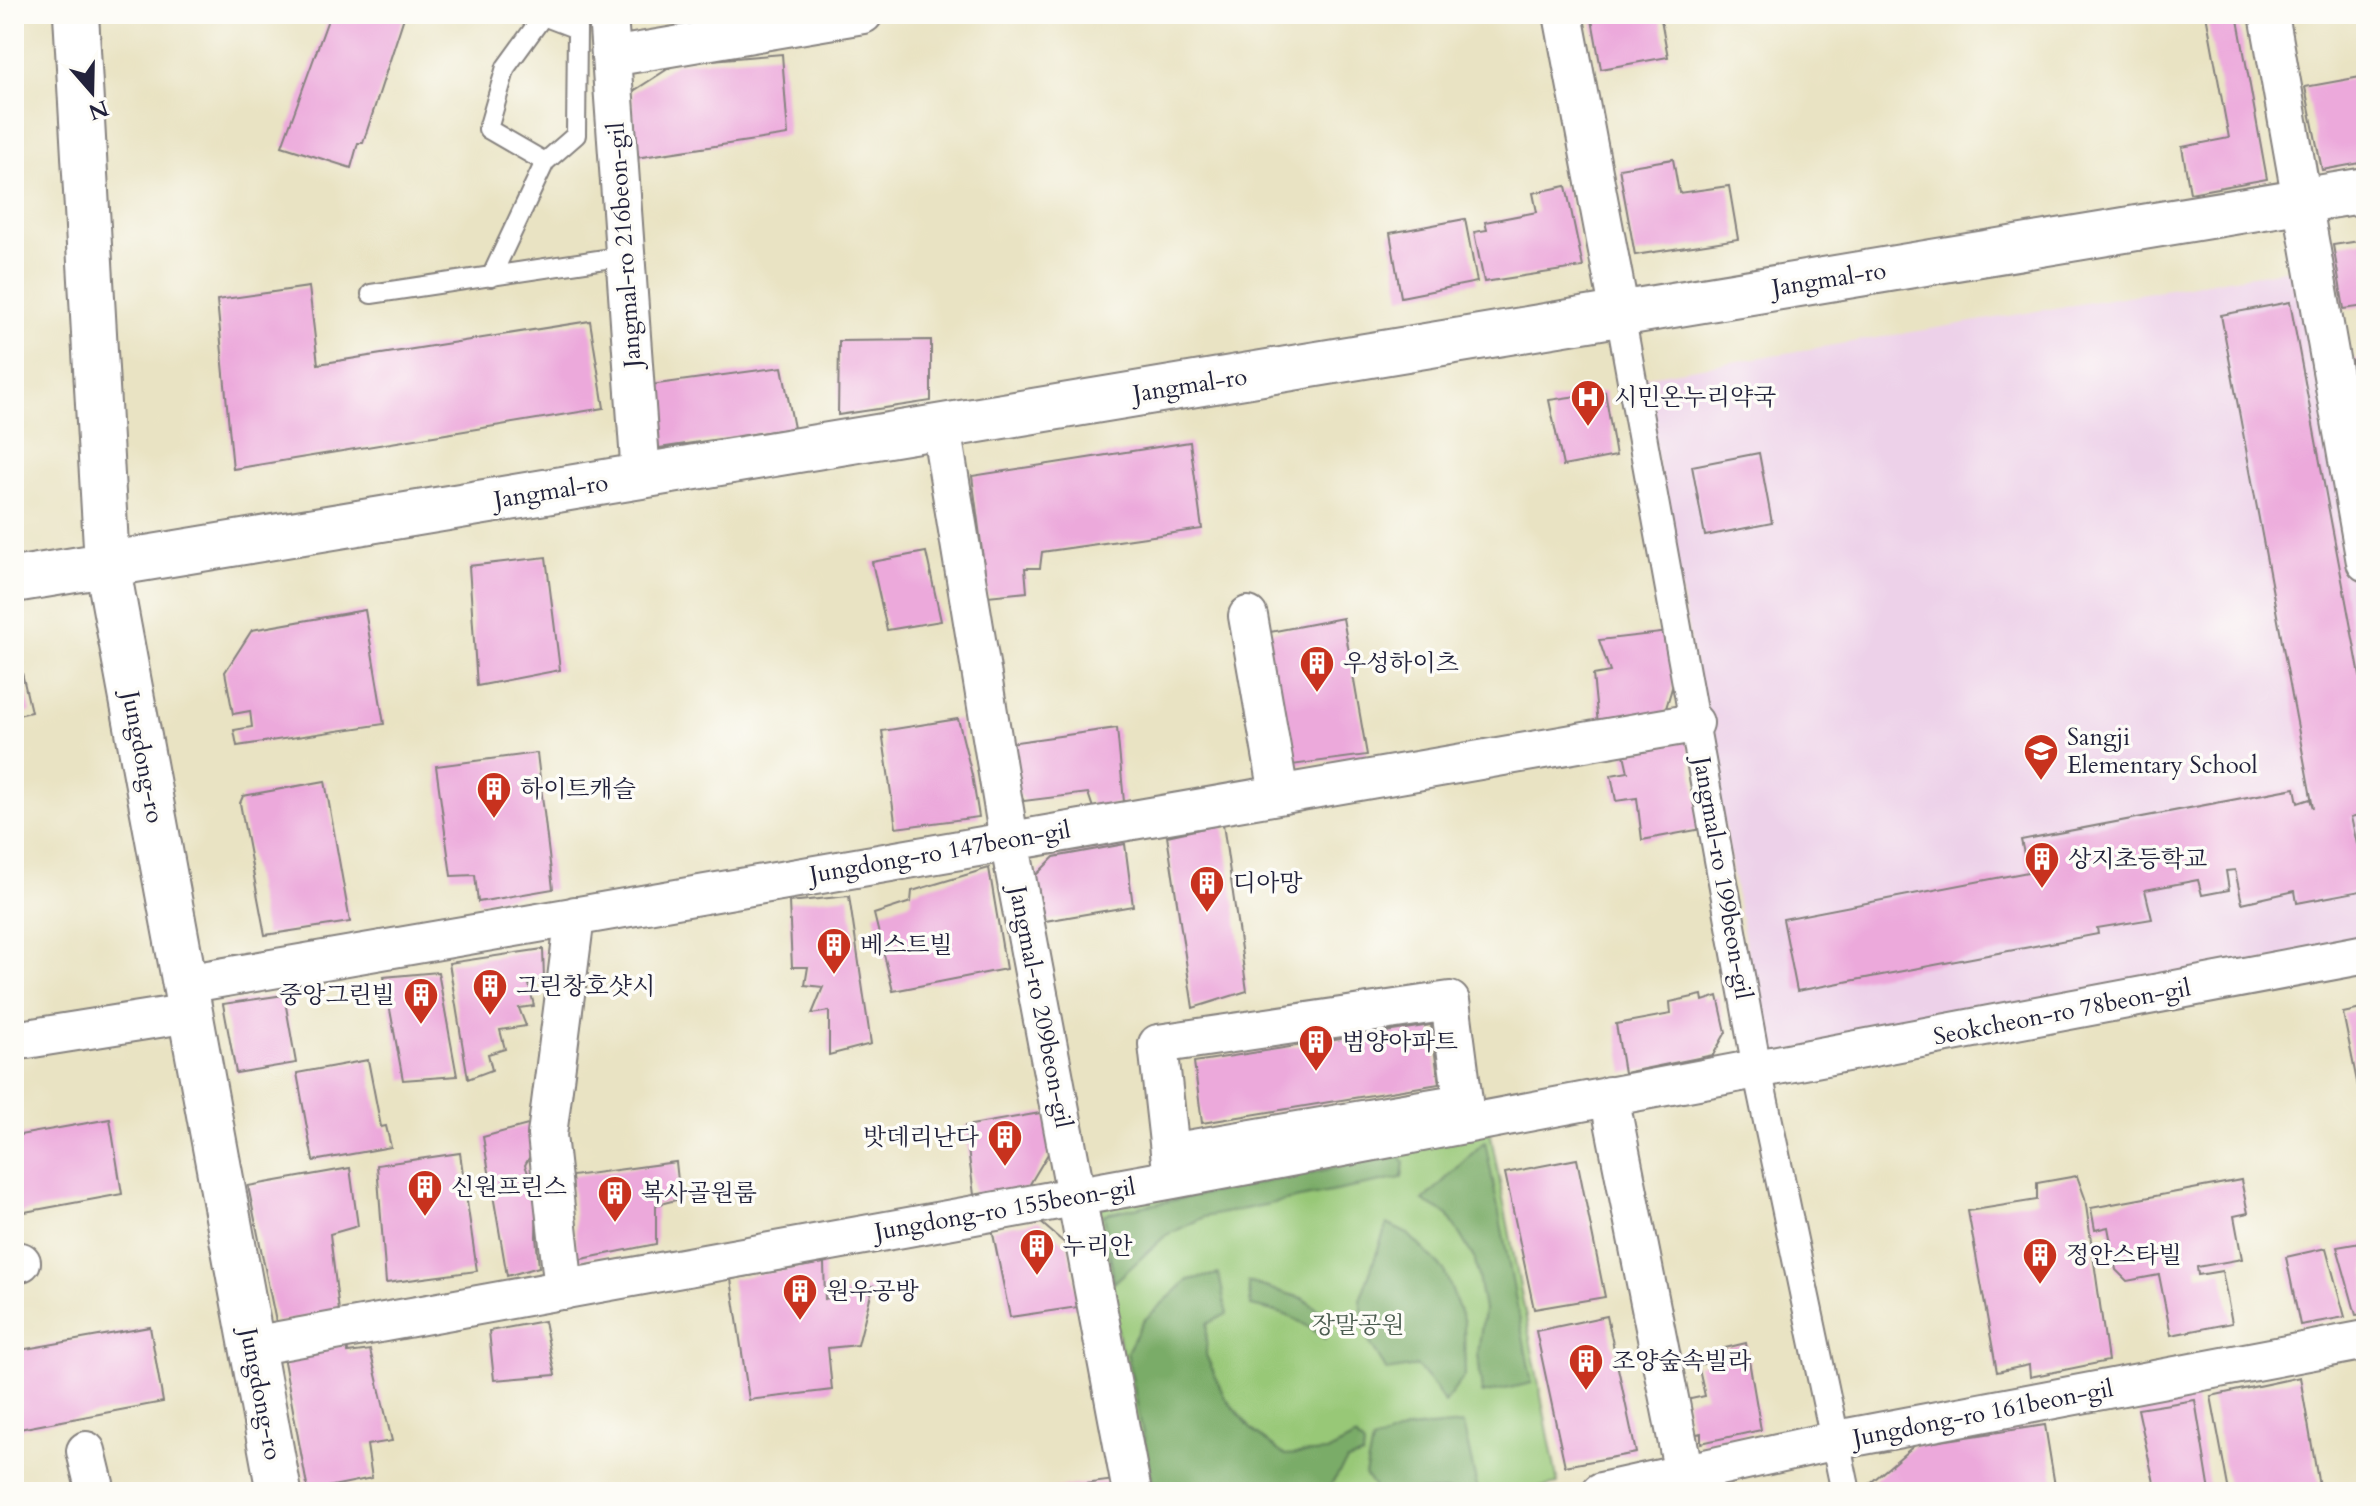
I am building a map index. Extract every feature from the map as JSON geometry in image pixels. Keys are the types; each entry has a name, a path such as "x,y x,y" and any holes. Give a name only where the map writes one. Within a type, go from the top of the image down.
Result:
{"street":[{"name":"Jungdong-ro","path":"76,14 107,564 279,1492"},
{"name":"Jangmal-ro 216beon-gil","path":"608,14 641,476"},
{"path":"611,57 863,14"},
{"path":"1563,14 1620,314"},
{"path":"2269,14 2366,562"},
{"name":"Jangmal-ro","path":"14,580 2366,190"},
{"name":"Jangmal-ro 199beon-gil","path":"1620,314 1757,1069 1846,1492"},
{"name":"Jangmal-ro 209beon-gil","path":"941,427 1009,840 1132,1492"},
{"path":"1248,616 1279,794"},
{"name":"Jungdong-ro 147beon-gil","path":"14,1041 188,998 575,916 1694,723"},
{"path":"564,1290 547,1135 575,916"},
{"name":"Seokcheon-ro 78beon-gil","path":"1757,1069 2366,954"},
{"path":"1171,1163 1158,1044 1450,1001 1464,1111"},
{"name":"Jungdong-ro 155beon-gil","path":"252,1346 1076,1197 1171,1163 1323,1132 1464,1111 1609,1096 1757,1069"},
{"path":"1609,1096 1684,1474"},
{"name":"Jungdong-ro 161beon-gil","path":"1601,1492 1837,1440 2365,1343"},
{"path":"86,1451 96,1492"}],"lane":[{"path":"491,277 545,162 576,135 577,29 544,15 506,67 488,129 545,162"},
{"path":"371,294 625,256"}],"shaded area":[{"name":"Sangji Elementary School","path":"2301,267 2366,622 2366,942 1766,1055 1642,377"}],"green space":[{"name":"장말공원","path":"1490,1131 1558,1484 1518,1492 1148,1492 1095,1209"},
{"path":"1485,1141 1532,1383 1482,1394 1478,1353 1484,1310 1475,1260 1448,1215 1423,1201"},
{"path":"1400,1155 1404,1163 1402,1178 1204,1217 1165,1236 1114,1283 1104,1214"},
{"path":"1387,1224 1408,1234 1444,1270 1464,1322 1465,1376 1444,1403 1417,1366 1387,1371 1368,1340 1360,1300"},
{"path":"1219,1274 1227,1314 1207,1324 1206,1355 1224,1396 1252,1430 1284,1455 1327,1452 1356,1437 1364,1446 1363,1456 1347,1461 1329,1492 1154,1492 1127,1352 1143,1321 1188,1280"},
{"path":"1248,1282 1302,1298 1326,1315 1325,1339 1290,1317 1251,1306"},
{"path":"1463,1424 1478,1491 1377,1492 1365,1475 1372,1443 1407,1429"}],"building":[{"path":"330,14 405,14 363,143 358,143 351,168 282,146"},
{"path":"1591,14 1660,14 1668,57 1601,69"},
{"path":"2206,14 2237,14 2267,179 2190,193 2182,147 2229,138"},
{"path":"782,54 788,135 635,158 632,92 677,63"},
{"path":"2366,76 2366,162 2322,170 2305,87"},
{"path":"1673,159 1679,193 1729,186 1738,239 1635,255 1619,168"},
{"path":"1566,186 1583,267 1484,282 1474,232 1487,230 1485,222 1537,212 1533,193"},
{"path":"1465,219 1477,282 1401,297 1390,233"},
{"path":"2366,240 2366,306 2344,309 2333,245"},
{"path":"309,287 318,364 590,321 604,408 233,469 217,300"},
{"path":"2290,302 2366,708 2366,813 2351,817 2357,844 2366,842 2366,890 2297,903 2295,891 2242,903 2235,870 2226,871 2229,890 2202,895 2198,880 2145,890 2152,919 2097,928 2098,934 1797,991 1783,919 2028,872 2021,840 2295,788 2298,803 2310,799 2313,808 2221,315"},
{"path":"931,340 931,401 838,415 839,341"},
{"path":"2366,358 2366,440 2361,441 2352,360"},
{"path":"782,367 794,428 659,448 650,385"},
{"path":"1605,392 1616,456 1563,466 1549,400"},
{"path":"1190,442 1202,529 1042,552 1040,568 1025,568 1027,592 988,596 972,476"},
{"path":"1759,453 1772,523 1705,536 1692,466"},
{"path":"926,552 941,621 887,630 872,562"},
{"path":"546,557 560,670 477,686 469,566"},
{"path":"365,610 384,724 237,746 234,730 252,727 250,711 233,714 225,672 252,630"},
{"name":"우성하이츠","path":"1343,618 1367,755 1292,765 1265,633"},
{"path":"1669,632 1674,681 1664,715 1598,724 1593,675 1610,672 1599,640"},
{"path":"17,651 31,712 14,716 14,652"},
{"path":"958,719 979,817 896,828 882,731"},
{"path":"1117,728 1124,802 1093,808 1088,793 1024,801 1016,789 1009,743"},
{"path":"1687,740 1702,829 1642,840 1637,798 1616,801 1611,775 1628,772 1624,754"},
{"name":"하이트캐슬","path":"537,753 553,889 478,902 475,875 451,876 436,766"},
{"path":"325,781 350,922 265,935 240,803 243,796"},
{"name":"디아망","path":"1223,824 1247,991 1193,1008 1167,836"},
{"path":"1125,844 1133,906 1045,921 1034,877 1054,857"},
{"path":"989,868 1006,969 893,991 874,914 911,902 912,891"},
{"name":"베스트빌","path":"849,896 871,1044 829,1055 829,1011 812,1014 823,987 805,985 808,967 792,967 789,902"},
{"name":"그린창호샷시","path":"543,949 544,979 528,980 534,1006 519,1008 526,1026 500,1030 505,1049 488,1054 492,1070 468,1079 449,963"},
{"name":"중앙그린빌","path":"438,972 457,1076 403,1080 384,977"},
{"path":"284,995 296,1063 236,1073 223,1004"},
{"path":"1702,995 1703,1001 1718,996 1726,1032 1713,1055 1624,1073 1616,1024 1671,1014 1670,1002"},
{"path":"2366,1008 2366,1121 2365,1121 2343,1013"},
{"name":"범양아파트","path":"1431,1025 1439,1084 1202,1123 1194,1062"},
{"path":"368,1060 381,1127 386,1126 391,1147 313,1161 297,1073"},
{"name":"밧데리난다","path":"1046,1112 1052,1147 1027,1189 974,1195 965,1126"},
{"path":"110,1119 122,1194 14,1214 14,1136"},
{"path":"535,1123 534,1149 525,1165 537,1197 539,1267 507,1276 483,1137"},
{"name":"신원프린스","path":"460,1153 477,1271 386,1283 377,1165"},
{"path":"1577,1159 1605,1297 1534,1309 1505,1173"},
{"name":"복사골원룸","path":"676,1162 680,1199 656,1205 656,1244 577,1260 572,1176"},
{"path":"350,1168 358,1226 330,1234 339,1311 276,1322 248,1186"},
{"name":"정안스타빌","path":"2077,1176 2085,1198 2108,1361 2030,1377 2029,1365 1997,1372 1968,1211 2037,1200 2037,1183"},
{"path":"2241,1180 2248,1213 2234,1216 2242,1259 2197,1267 2198,1275 2222,1271 2232,1323 2171,1335 2159,1275 2127,1281 2116,1270 2108,1227 2095,1230 2091,1208"},
{"name":"누리안","path":"1039,1221 1068,1246 1078,1307 1010,1317 992,1229"},
{"path":"2366,1242 2366,1314 2356,1315 2337,1247"},
{"path":"2326,1248 2345,1317 2300,1325 2286,1257"},
{"name":"원우공방","path":"824,1263 825,1299 873,1286 858,1345 828,1348 832,1390 749,1400 731,1279"},
{"name":"조양숲속빌라","path":"1607,1316 1636,1453 1565,1466 1536,1331"},
{"path":"544,1321 555,1375 494,1380 489,1331"},
{"path":"150,1327 163,1402 14,1430 14,1351"},
{"path":"1746,1343 1761,1430 1701,1443 1701,1433 1692,1435 1686,1400 1705,1396 1698,1365 1727,1358 1725,1348"},
{"path":"347,1344 348,1353 370,1350 392,1441 367,1445 372,1478 308,1491 283,1356"},
{"path":"2300,1377 2320,1492 2229,1492 2211,1396"},
{"path":"2195,1400 2210,1492 2156,1492 2138,1409"},
{"path":"2045,1425 2056,1492 1869,1492 1868,1485 1915,1445"},
{"path":"1114,1480 1117,1492 1039,1490"}],"place":[{"name":"시민온누리약국","path":"1588,428"},
{"name":"우성하이츠","path":"1317,694"},
{"name":"Sangji Elementary School","path":"2041,782"},
{"name":"하이트캐슬","path":"494,820"},
{"name":"상지초등학교","path":"2042,890"},
{"name":"디아망","path":"1207,914"},
{"name":"베스트빌","path":"834,976"},
{"name":"그린창호샷시","path":"490,1017"},
{"name":"중앙그린빌","path":"421,1026"},
{"name":"범양아파트","path":"1316,1073"},
{"name":"밧데리난다","path":"1005,1168"},
{"name":"신원프린스","path":"425,1218"},
{"name":"복사골원룸","path":"615,1224"},
{"name":"누리안","path":"1037,1277"},
{"name":"정안스타빌","path":"2040,1286"},
{"name":"원우공방","path":"800,1322"},
{"name":"조양숲속빌라","path":"1586,1392"}]}
